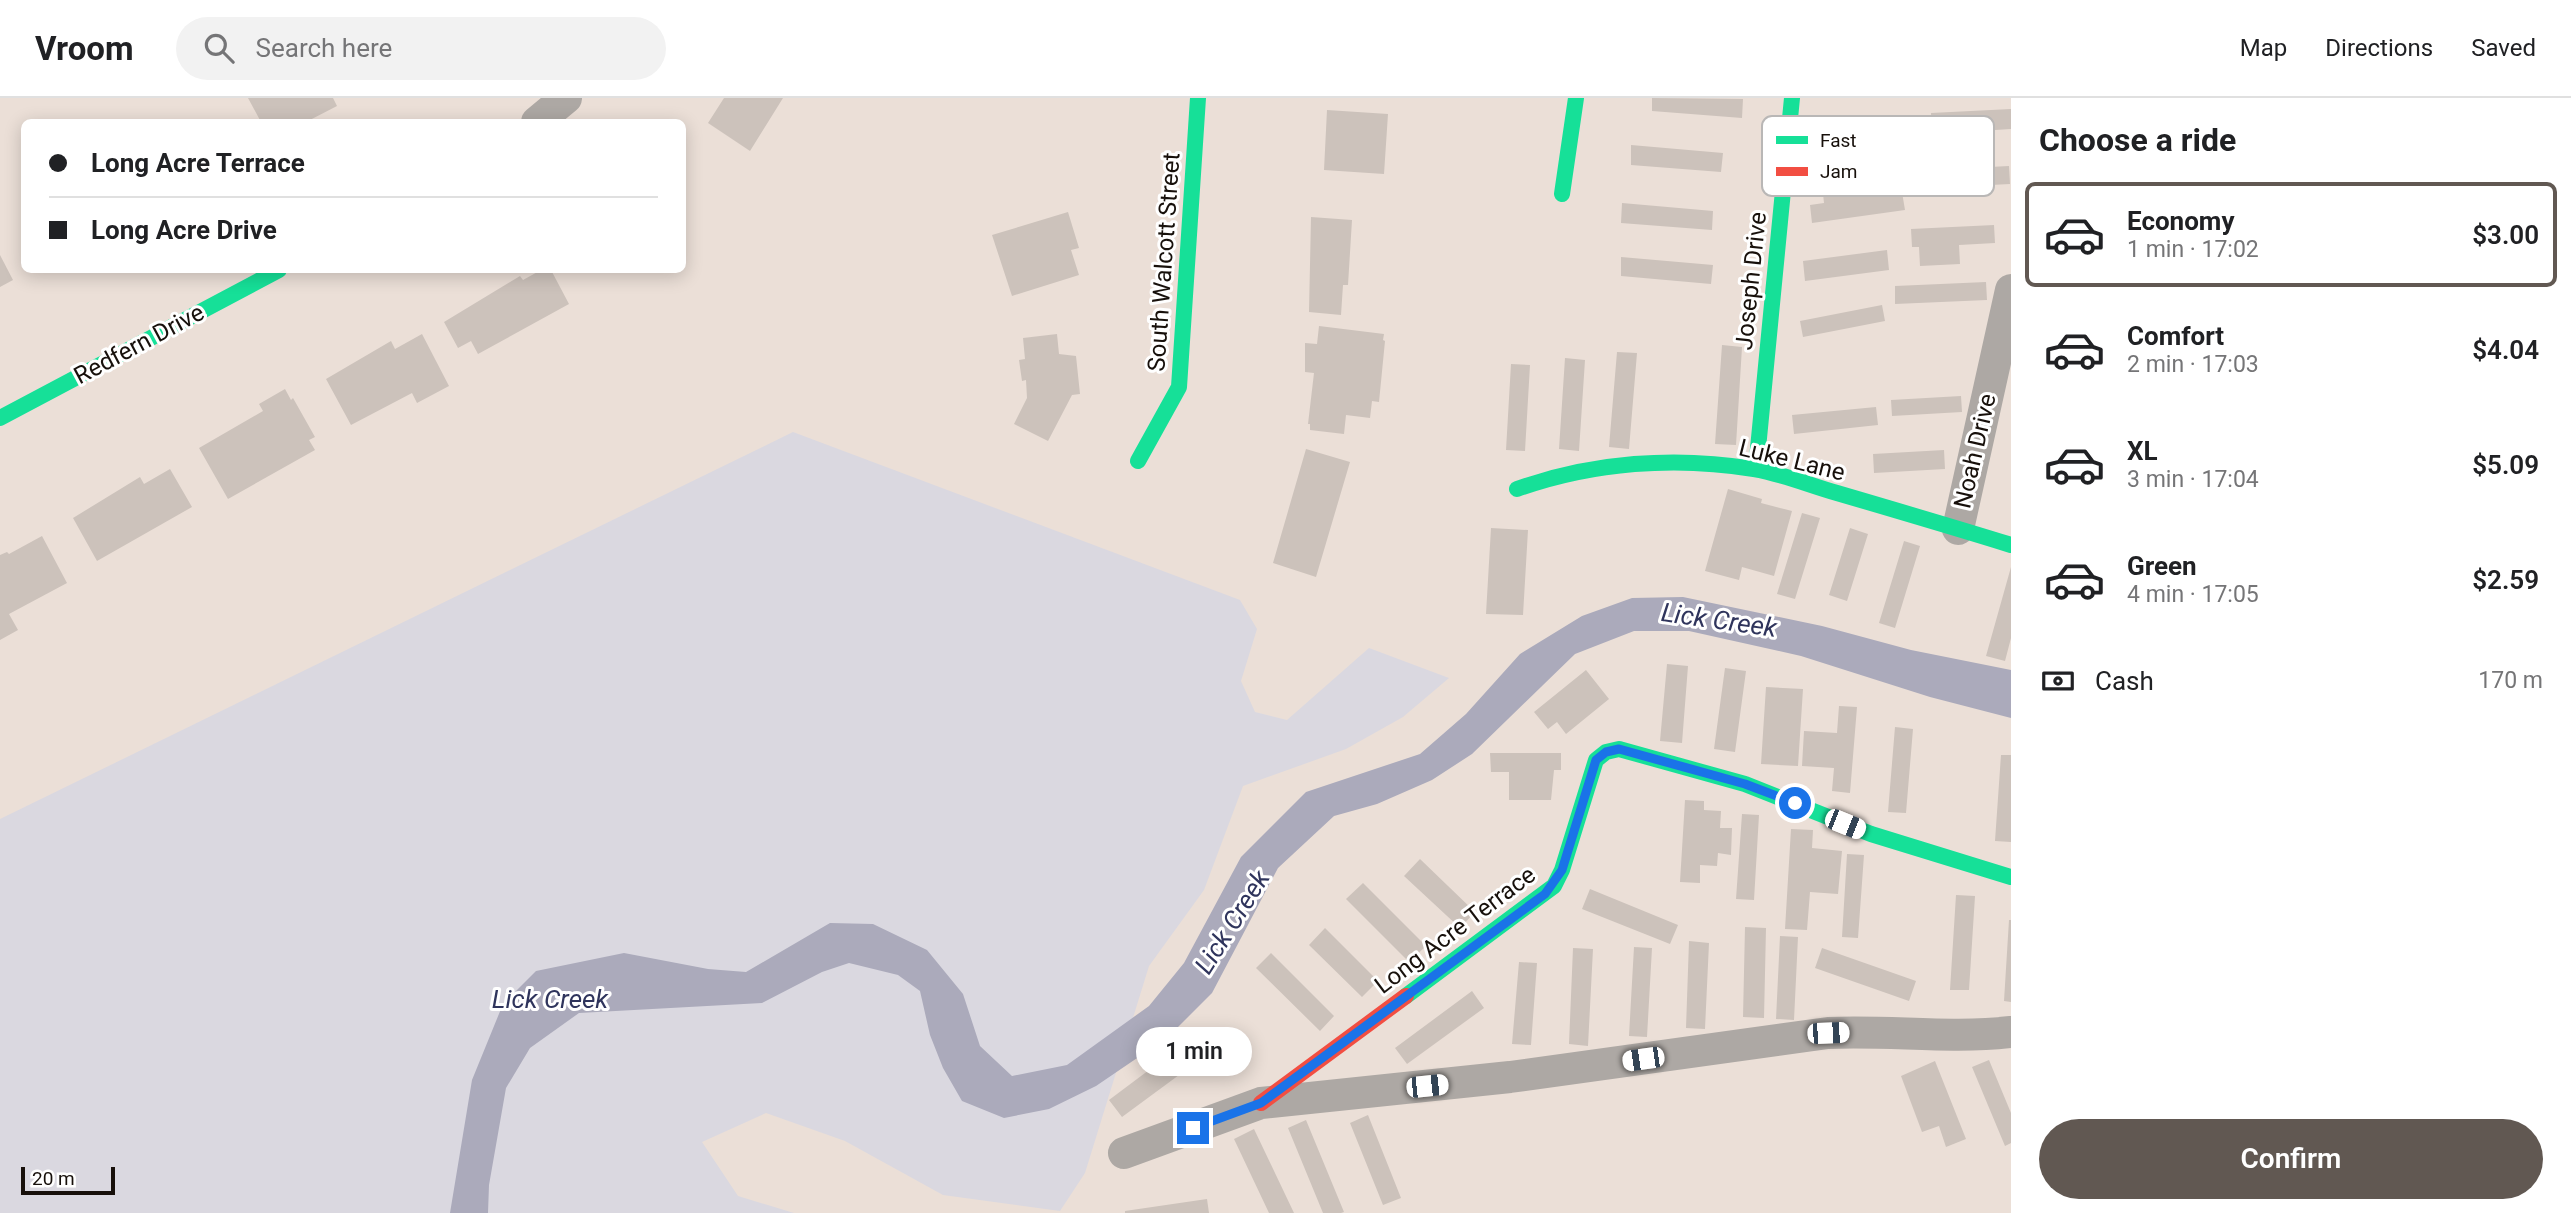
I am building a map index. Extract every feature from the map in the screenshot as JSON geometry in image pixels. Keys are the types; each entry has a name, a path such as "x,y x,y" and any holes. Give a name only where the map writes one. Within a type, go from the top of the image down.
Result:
{"street":[{"path":"541,119 566,98"},
{"name":"South Walcott Street","path":"1138,461 1179,387 1198,98"},
{"path":"1562,194 1576,98"},
{"name":"Joseph Drive","path":"1790,116 1792,98"},
{"name":"Joseph Drive","path":"1756,469 1782,196"},
{"name":"Redfern Drive","path":"0,418 273,273"},
{"name":"Noah Drive","path":"1958,529 2011,290"},
{"name":"Luke Lane","path":"1517,489 1591,470 1635,464 1696,463 1756,469 2011,545"},
{"name":"Long Acre Terrace","path":"1261,1103 1553,886 1562,870 1596,760 1610,750 1619,749 1745,784 1871,834 2011,877"},
{"path":"1124,1153 1261,1103 1510,1077 1828,1033 1877,1031 1978,1036 2011,1032"}],"shaded area":[{"path":"793,432 1240,600 1257,629 1241,681 1255,712 1287,720 1369,648 1449,678 1403,717 1346,749 1243,786 1204,890 1149,966 1085,1173 1060,1211 943,1195 845,1141 766,1113 702,1142 738,1196 794,1213 0,1213 0,819"}],"water":[{"name":"Lick Creek","path":"1683,597 1822,626 1911,650 2011,670 2011,718 1930,697 1801,656 1689,631 1634,631 1575,654 1472,754 1432,780 1377,804 1334,816 1278,868 1212,993 1168,1037 1096,1086 1049,1109 1004,1118 962,1101 943,1068 930,1035 920,991 898,975 849,963 822,972 762,1003 579,1013 530,1048 506,1088 489,1185 488,1213 450,1213 472,1080 503,1004 536,971 624,953 708,969 746,972 830,923 873,924 927,950 963,994 980,1046 1012,1076 1067,1065 1149,1006 1184,963 1241,857 1306,792 1420,754 1466,714 1520,654 1582,616 1632,598"}],"building":[{"path":"248,98 333,98 337,106 312,119 259,119"},
{"path":"724,98 783,98 750,151 708,123"},
{"path":"1652,98 1743,99 1742,118 1652,111"},
{"path":"2011,109 2011,129 1994,130 1994,116 1931,116 1931,113"},
{"path":"1327,110 1388,114 1384,174 1324,170"},
{"path":"1631,145 1723,153 1721,172 1631,165"},
{"path":"2009,166 2010,184 1994,185 1994,167"},
{"path":"1823,196 1903,196 1905,210 1812,223 1810,205 1824,203"},
{"path":"1622,203 1713,211 1712,230 1621,223"},
{"path":"1068,212 1079,248 1071,250 1079,275 1012,296 992,235"},
{"path":"1311,217 1352,220 1348,285 1343,285 1341,315 1309,312"},
{"path":"1994,225 1995,243 1959,245 1960,264 1920,266 1919,247 1912,247 1911,229"},
{"path":"1887,250 1889,270 1805,281 1803,261"},
{"path":"0,255 13,280 0,287"},
{"path":"1621,257 1713,265 1711,284 1621,276"},
{"path":"536,273 553,273 569,304 478,354 471,341 458,348 444,322 520,276 523,280"},
{"path":"1986,282 1987,300 1895,304 1895,286"},
{"path":"1882,305 1885,321 1803,337 1800,321"},
{"path":"1319,326 1384,334 1379,402 1372,401 1370,418 1346,415 1344,434 1310,430 1308,424 1314,373 1305,372 1305,343 1317,344"},
{"path":"422,334 449,386 417,403 412,393 351,425 326,379 391,341 395,349"},
{"path":"1057,334 1059,354 1076,356 1080,394 1072,395 1048,441 1014,424 1027,398 1026,380 1022,381 1019,360 1025,359 1023,338"},
{"path":"1722,345 1742,347 1736,445 1715,444"},
{"path":"1617,352 1637,353 1629,449 1609,447"},
{"path":"1565,358 1585,360 1579,451 1559,449"},
{"path":"1511,364 1530,365 1525,451 1506,450"},
{"path":"285,389 315,437 309,440 315,450 228,499 199,448 263,411 259,404"},
{"path":"1961,396 1962,412 1892,416 1891,400"},
{"path":"1876,407 1878,425 1794,434 1792,415"},
{"path":"1306,449 1350,462 1316,577 1273,563"},
{"path":"1944,450 1945,469 1874,473 1873,454"},
{"path":"170,469 192,507 97,561 73,518 140,477 144,484"},
{"path":"1728,489 1762,499 1761,503 1792,511 1774,576 1742,567 1739,580 1705,571"},
{"path":"1802,513 1820,518 1795,599 1777,594"},
{"path":"1491,528 1528,530 1523,615 1486,614"},
{"path":"1850,528 1868,534 1847,601 1829,595"},
{"path":"42,536 67,583 9,614 18,630 0,640 0,555 7,552 9,554"},
{"path":"1904,541 1920,546 1895,628 1879,623"},
{"path":"2011,567 2011,638 2005,661 1986,656"},
{"path":"1667,664 1688,666 1682,743 1660,741"},
{"path":"1725,668 1746,671 1735,752 1714,749"},
{"path":"1586,670 1609,699 1566,734 1557,722 1548,729 1534,712"},
{"path":"1766,687 1803,689 1798,766 1761,764"},
{"path":"1839,706 1857,707 1850,793 1832,791 1834,768 1802,766 1804,731 1837,733"},
{"path":"1895,727 1913,729 1906,813 1888,812"},
{"path":"1490,753 1561,753 1561,770 1554,770 1551,800 1509,800 1509,772 1491,772"},
{"path":"2001,755 2011,755 2011,842 1995,841"},
{"path":"1685,800 1704,801 1704,810 1721,811 1720,828 1732,828 1731,855 1718,853 1717,866 1700,865 1700,883 1680,882"},
{"path":"1742,814 1759,815 1754,900 1736,899"},
{"path":"1791,829 1813,830 1812,848 1842,851 1838,894 1810,892 1807,930 1785,929"},
{"path":"1847,854 1864,855 1858,938 1842,937"},
{"path":"1420,859 1475,912 1460,928 1404,876"},
{"path":"1363,883 1426,946 1409,962 1346,899"},
{"path":"1590,889 1678,925 1670,944 1582,909"},
{"path":"1956,895 1975,896 1969,990 1950,990"},
{"path":"2011,920 2011,1002 2004,1001"},
{"path":"1745,927 1766,928 1764,1018 1743,1017"},
{"path":"1325,928 1378,981 1362,997 1309,945"},
{"path":"1780,936 1798,937 1794,1020 1776,1019"},
{"path":"1689,941 1709,943 1705,1029 1686,1028"},
{"path":"1634,947 1652,948 1647,1037 1629,1036"},
{"path":"1573,948 1593,949 1588,1046 1569,1044"},
{"path":"1822,948 1916,981 1909,1001 1815,968"},
{"path":"1271,953 1334,1016 1320,1031 1256,968"},
{"path":"1519,962 1537,963 1531,1045 1512,1044"},
{"path":"1472,991 1484,1008 1407,1064 1395,1048"},
{"path":"1185,1043 1198,1061 1122,1117 1109,1100"},
{"path":"1989,1060 2011,1113 2011,1143 2005,1146 1972,1067"},
{"path":"1935,1061 1966,1139 1946,1147 1939,1126 1922,1132 1901,1076"},
{"path":"1368,1115 1401,1198 1383,1205 1350,1123"},
{"path":"1306,1120 1344,1212 1323,1213 1288,1128"},
{"path":"1254,1129 1294,1213 1269,1213 1234,1139"},
{"path":"1207,1199 1209,1213 1125,1213 1125,1211"}],"traffic: fast":[{"path":"1138,461 1179,387 1198,98"},
{"path":"1562,194 1576,98"},
{"path":"1790,116 1792,98"},
{"path":"1756,469 1782,196"},
{"path":"0,418 273,273"},
{"path":"1517,489 1605,467 1664,462 1724,465 1775,474 2011,545"},
{"path":"1406,996 1554,886 1562,870 1596,760 1606,752 1619,749 1745,784 1871,834 2011,877"}],"traffic: jam":[{"path":"1261,1103 1406,996"}],"route":[{"path":"1193,1128 1261,1103 1545,894 1562,870 1596,760 1606,752 1619,749 1745,784 1795,803"}]}
